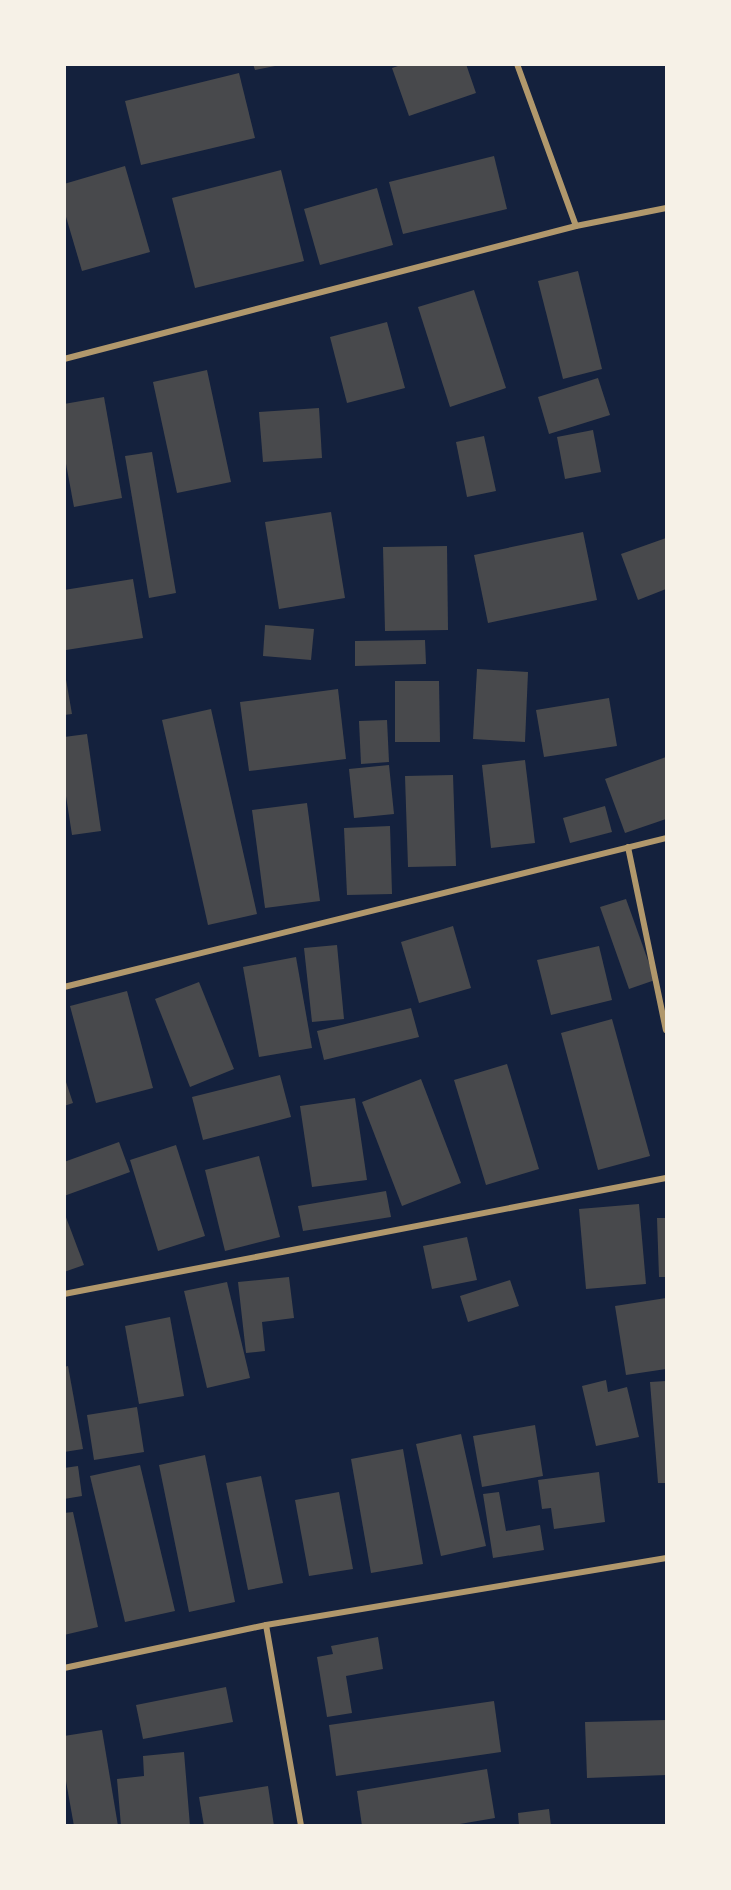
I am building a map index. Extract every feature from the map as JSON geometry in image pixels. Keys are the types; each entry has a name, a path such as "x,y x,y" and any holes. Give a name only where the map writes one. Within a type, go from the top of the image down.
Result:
{"street":[{"path":"517,64 576,225"},
{"path":"64,359 576,225 666,208"},
{"path":"64,987 666,838"},
{"path":"628,847 666,1030"},
{"path":"64,1294 666,1178"},
{"path":"64,1668 266,1625 666,1558"},
{"path":"266,1625 301,1826"}],"building":[{"path":"253,64 275,64 275,66 255,70"},
{"path":"404,64 466,64 476,93 409,116 392,68"},
{"path":"239,73 255,138 141,165 125,101"},
{"path":"494,156 507,209 403,234 389,182"},
{"path":"125,166 150,252 82,271 64,210 64,184"},
{"path":"281,170 304,261 195,288 172,198"},
{"path":"377,188 393,245 320,265 304,209"},
{"path":"578,271 602,369 563,379 538,281"},
{"path":"474,290 506,388 450,407 418,307"},
{"path":"387,322 405,388 347,403 330,337"},
{"path":"207,370 231,482 177,493 153,382"},
{"path":"598,378 610,415 549,434 538,397"},
{"path":"104,397 122,498 74,507 64,453 64,404"},
{"path":"319,408 322,458 263,462 259,412"},
{"path":"593,430 601,472 565,479 557,437"},
{"path":"484,436 496,491 467,497 456,442"},
{"path":"152,452 176,593 149,598 125,456"},
{"path":"331,512 345,598 279,609 265,522"},
{"path":"583,532 597,600 488,623 474,555"},
{"path":"666,538 666,589 638,600 621,554"},
{"path":"447,546 448,630 385,631 383,547"},
{"path":"133,579 143,638 66,650 64,590"},
{"path":"265,625 314,629 311,660 263,656"},
{"path":"425,640 426,664 355,666 355,641"},
{"path":"64,668 72,714 64,715"},
{"path":"477,669 528,672 525,742 473,739"},
{"path":"395,681 439,681 440,742 395,742"},
{"path":"338,689 346,759 249,771 240,702"},
{"path":"609,698 617,746 544,757 536,710"},
{"path":"211,709 257,914 208,925 162,720"},
{"path":"387,720 389,762 361,764 359,721"},
{"path":"87,734 101,831 72,835 64,783 64,737"},
{"path":"666,757 666,819 625,833 605,779"},
{"path":"525,760 535,843 491,848 482,765"},
{"path":"389,765 394,814 354,818 349,769"},
{"path":"453,775 456,866 408,867 405,776"},
{"path":"307,803 320,901 265,908 252,810"},
{"path":"605,806 612,832 570,843 563,818"},
{"path":"390,826 392,894 347,895 344,828"},
{"path":"626,899 655,980 629,989 600,907"},
{"path":"453,926 471,988 419,1003 401,942"},
{"path":"337,945 344,1019 312,1022 304,948"},
{"path":"599,946 612,1000 551,1015 537,960"},
{"path":"296,957 312,1048 259,1057 243,967"},
{"path":"199,982 234,1069 190,1087 155,999"},
{"path":"127,991 153,1088 96,1103 70,1006"},
{"path":"411,1008 419,1037 324,1060 317,1031"},
{"path":"612,1019 650,1156 598,1170 561,1033"},
{"path":"507,1064 539,1169 486,1185 454,1080"},
{"path":"280,1075 291,1117 203,1140 192,1097"},
{"path":"64,1076 73,1103 64,1106"},
{"path":"421,1079 461,1183 402,1206 362,1102"},
{"path":"355,1098 367,1180 312,1187 300,1106"},
{"path":"119,1142 130,1172 64,1196 64,1162"},
{"path":"176,1145 205,1236 158,1251 130,1160"},
{"path":"259,1156 280,1237 225,1251 205,1170"},
{"path":"386,1191 391,1217 303,1231 298,1206"},
{"path":"639,1204 646,1284 586,1289 579,1209"},
{"path":"64,1212 84,1265 64,1272"},
{"path":"657,1218 666,1218 666,1277 659,1277"},
{"path":"467,1237 477,1280 432,1289 423,1246"},
{"path":"289,1277 294,1318 262,1322 265,1351 246,1353 238,1282"},
{"path":"510,1280 519,1306 468,1322 460,1296"},
{"path":"227,1282 250,1378 207,1388 184,1291"},
{"path":"666,1298 666,1369 626,1375 615,1306"},
{"path":"170,1317 184,1396 139,1404 125,1326"},
{"path":"68,1366 83,1449 64,1452 64,1367"},
{"path":"606,1380 608,1392 627,1387 639,1437 596,1446 582,1386"},
{"path":"666,1381 666,1483 658,1483 650,1382"},
{"path":"137,1407 144,1452 94,1460 87,1415"},
{"path":"535,1425 543,1476 482,1487 473,1436"},
{"path":"461,1434 486,1546 441,1556 416,1444"},
{"path":"403,1449 423,1564 371,1573 351,1459"},
{"path":"205,1455 235,1602 189,1612 159,1465"},
{"path":"140,1465 175,1611 125,1622 90,1476"},
{"path":"78,1466 82,1496 64,1499 64,1468"},
{"path":"599,1472 605,1522 554,1529 551,1508 542,1509 538,1480"},
{"path":"261,1476 283,1583 248,1590 226,1483"},
{"path":"339,1492 353,1569 309,1576 295,1500"},
{"path":"499,1492 506,1531 540,1525 544,1550 493,1558 483,1494"},
{"path":"73,1512 98,1627 64,1635 64,1513"},
{"path":"378,1637 383,1669 346,1676 352,1713 327,1717 317,1657 333,1654 331,1646"},
{"path":"226,1687 233,1722 143,1739 136,1705"},
{"path":"494,1701 501,1752 336,1776 329,1725"},
{"path":"666,1720 666,1775 587,1778 585,1722"},
{"path":"102,1730 118,1826 74,1826 64,1770 64,1736"},
{"path":"184,1752 190,1826 121,1826 117,1779 144,1776 143,1756"},
{"path":"487,1769 495,1818 448,1826 362,1826 357,1791"},
{"path":"268,1786 274,1826 204,1826 199,1797"},
{"path":"549,1809 551,1826 519,1826 518,1813"}]}
